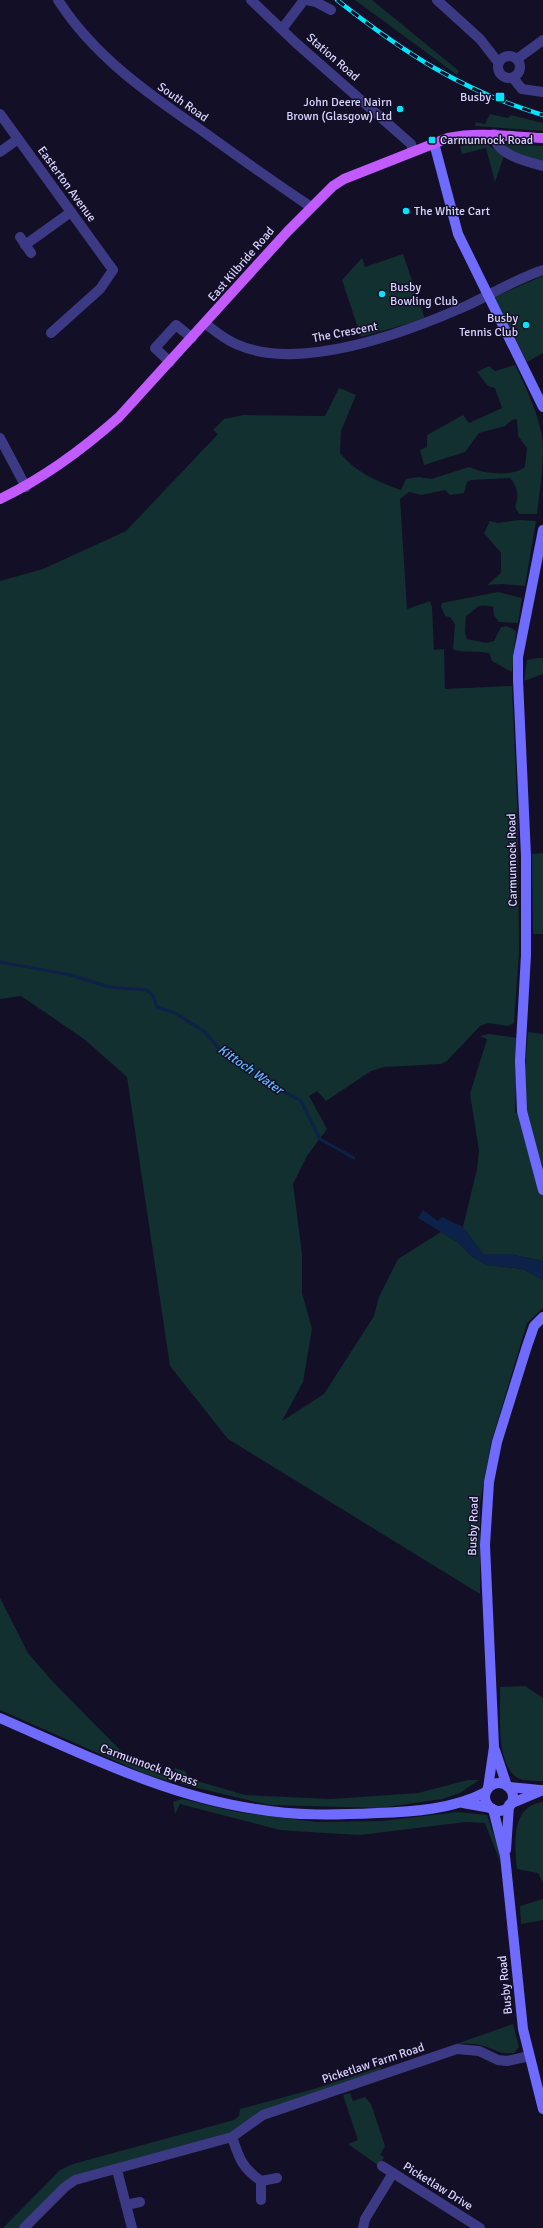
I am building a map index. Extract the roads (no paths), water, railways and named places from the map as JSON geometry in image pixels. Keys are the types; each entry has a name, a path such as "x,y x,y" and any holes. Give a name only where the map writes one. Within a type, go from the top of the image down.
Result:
{"main road":[{"name":"East Kilbride Road","path":"0,499 26,487 50,473 119,417 206,324 311,207 333,186 344,179 434,142 463,135 494,134 543,138"},
{"path":"434,142 458,234 471,264 488,295 543,407"},
{"name":"Carmunnock Road","path":"543,530 518,657 526,856 526,955 520,1061 521,1096 522,1111 543,1190"},
{"name":"Busby Road","path":"487,1790 494,1747 484,1545 489,1482 498,1442 527,1346 534,1326 543,1317"},
{"name":"Carmunnock Bypass","path":"0,1718 172,1790 256,1810 329,1815 391,1812 463,1803 492,1809"},
{"name":"Busby Road","path":"494,1747 508,1786"},
{"path":"496,1783 543,1790 500,1810 492,1809 486,1801 487,1790 496,1783"},
{"path":"508,1786 513,1796 510,1805"},
{"name":"Carmunnock Bypass","path":"463,1803 487,1790"},
{"name":"Busby Road","path":"505,1856 510,1805"},
{"name":"Busby Road","path":"492,1809 505,1856 520,2009 529,2056 543,2109"}],"street":[{"name":"South Road","path":"58,0 71,20 94,47 145,92 311,207"},
{"name":"Station Road","path":"251,0 411,144 413,151"},
{"path":"282,29 306,0 316,2 330,10"},
{"path":"442,2 480,39 498,62 498,71 500,75 513,78 522,89 543,92"},
{"path":"517,59 543,40"},
{"path":"498,62 507,56 517,59"},
{"path":"513,78 520,70 517,59"},
{"name":"Easterton Avenue","path":"0,114 113,270 100,289 52,334"},
{"path":"494,134 496,144 504,151 518,158 543,166"},
{"path":"0,152 18,139"},
{"path":"25,245 71,212"},
{"name":"The Crescent","path":"206,324 220,336 250,349 279,353 313,352 375,341 427,322 488,295 527,275 543,270"},
{"path":"170,362 155,348 176,325 192,338"},
{"path":"0,438 26,487"},
{"name":"Picketlaw Farm Road","path":"24,2228 64,2187 75,2180 117,2170 232,2137 263,2115 457,2050 479,2051 498,2060 506,2061 529,2056"},
{"path":"232,2137 243,2167 261,2181 277,2178"},
{"name":"Picketlaw Drive","path":"382,2166 480,2228"},
{"path":"117,2170 132,2228"},
{"path":"362,2228 365,2219 393,2173"},
{"path":"260,2200 261,2181"},
{"path":"126,2205 140,2202"}],"water":[{"path":"423,1210 438,1221 442,1217 463,1227 483,1254 509,1254 543,1261 543,1280 523,1269 487,1265 471,1256 459,1243 418,1218"}],"waterway":[{"name":"Kittoch Water","path":"0,962 71,975 109,987 147,990 153,996 157,1007 175,1013 205,1032 220,1050 243,1062 268,1083 301,1101 320,1139 354,1158"}],"railway":[{"path":"337,0 386,37 434,68 486,94 543,115"}],"place":[{"name":"Busby","path":"500,97"},
{"name":"John Deere Nairn Brown (Glasgow) Ltd","path":"400,109"},
{"name":"Carmunnock Road","path":"432,140"},
{"name":"The White Cart","path":"406,211"},
{"name":"Busby Bowling Club","path":"382,294"},
{"name":"Busby Tennis Club","path":"526,325"}]}
